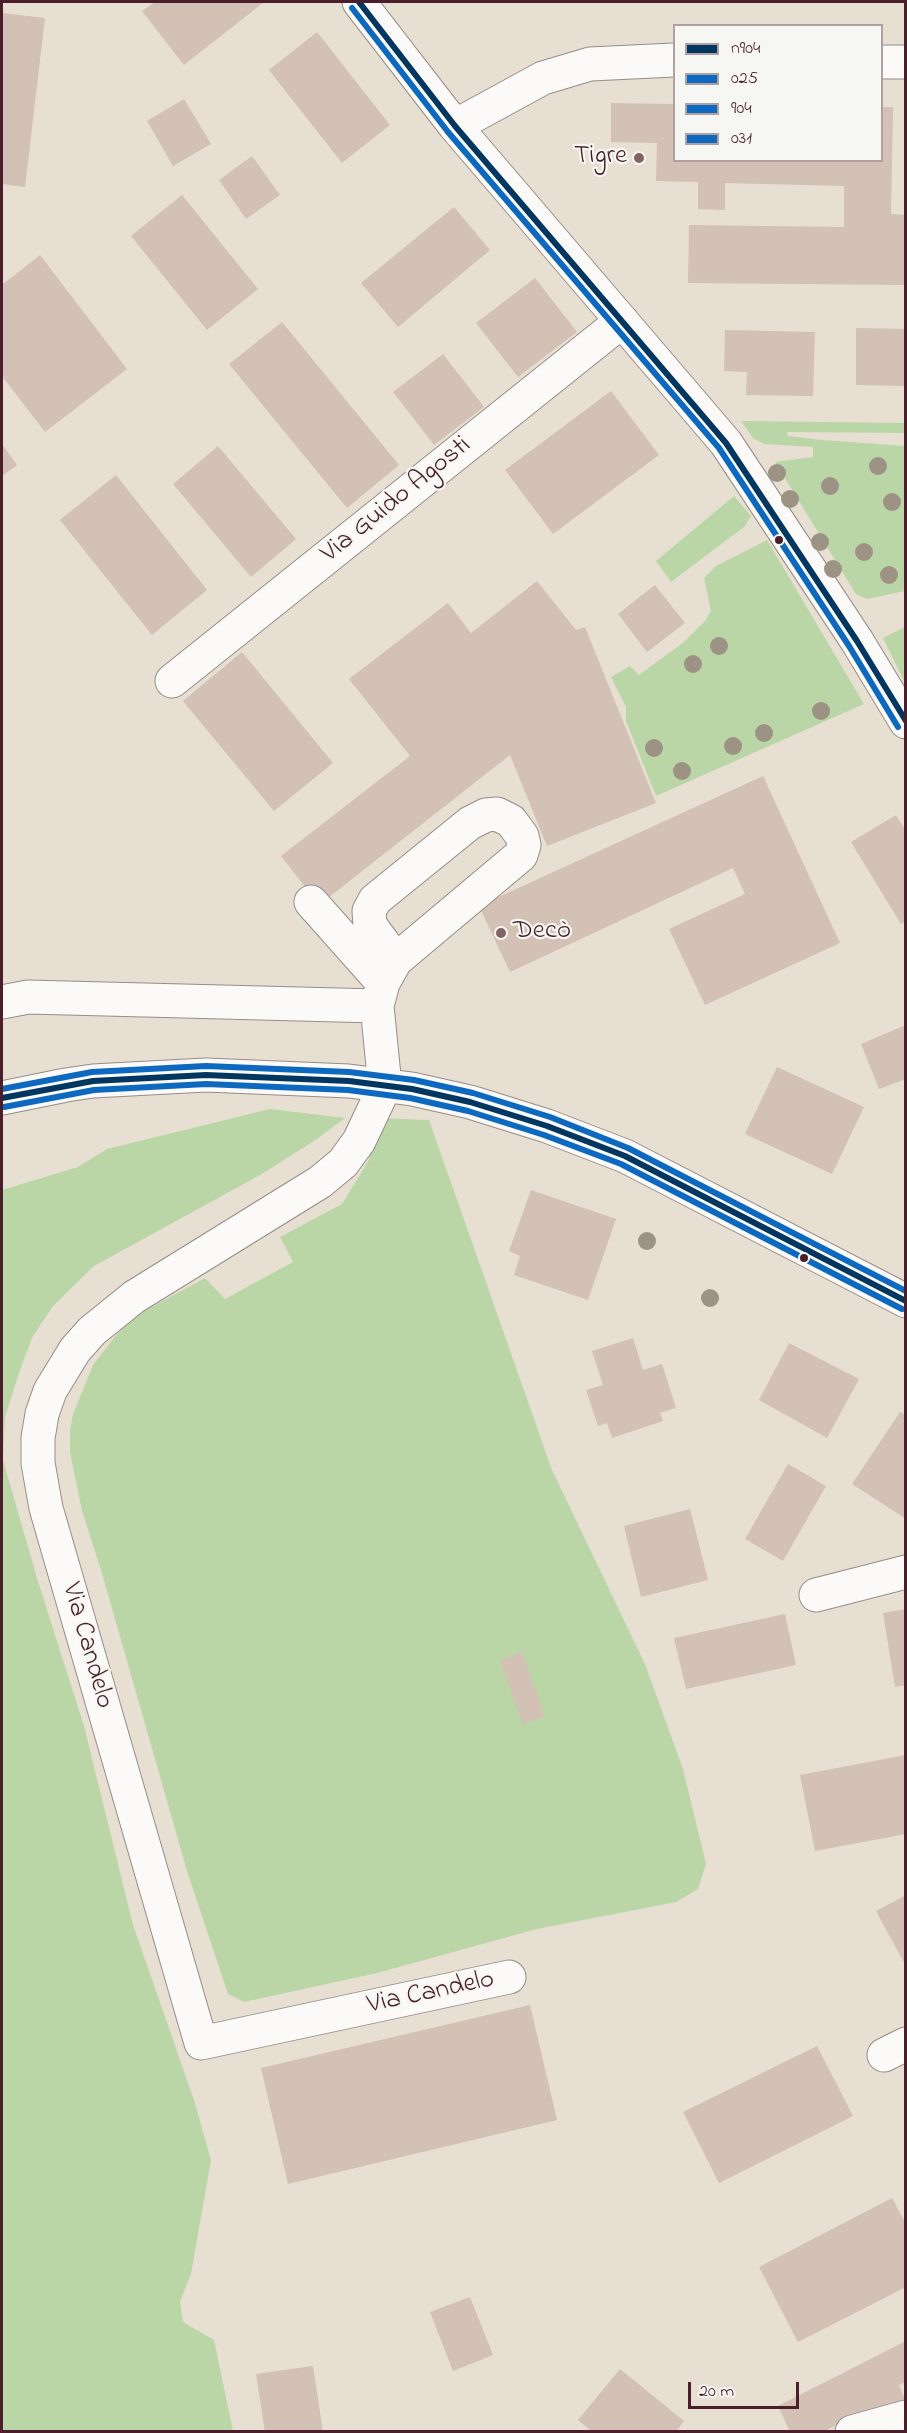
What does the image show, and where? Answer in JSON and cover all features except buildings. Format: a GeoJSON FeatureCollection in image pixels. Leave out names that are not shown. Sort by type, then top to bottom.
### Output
{"type":"FeatureCollection","features":[{"type":"Feature","properties":{"kind":"street"},"geometry":{"type":"LineString","coordinates":[[359,2],[455,126],[726,443],[857,641],[906,722]]}},
{"type":"Feature","properties":{"kind":"street"},"geometry":{"type":"LineString","coordinates":[[455,126],[543,78],[590,64],[673,60]]}},
{"type":"Feature","properties":{"kind":"street"},"geometry":{"type":"LineString","coordinates":[[883,62],[906,62]]}},
{"type":"Feature","properties":{"kind":"street","name":"Via Guido Agosti"},"geometry":{"type":"LineString","coordinates":[[172,681],[622,321]]}},
{"type":"Feature","properties":{"kind":"street"},"geometry":{"type":"LineString","coordinates":[[2,1002],[28,997],[386,983],[521,855],[524,845],[522,836],[511,821],[497,814],[486,815],[470,823],[375,900],[369,911],[370,925],[386,983],[385,1086]]}},
{"type":"Feature","properties":{"kind":"street"},"geometry":{"type":"LineString","coordinates":[[311,902],[386,983]]}},
{"type":"Feature","properties":{"kind":"street"},"geometry":{"type":"LineString","coordinates":[[2,1098],[66,1084],[179,1075],[312,1078],[385,1086],[470,1102],[586,1140],[624,1156],[906,1301]]}},
{"type":"Feature","properties":{"kind":"street","name":"Via Candelo"},"geometry":{"type":"LineString","coordinates":[[385,1086],[359,1141],[332,1173],[134,1297],[92,1331],[75,1350],[50,1391],[41,1422],[38,1462],[46,1508],[201,2043],[509,1977]]}},
{"type":"Feature","properties":{"kind":"street"},"geometry":{"type":"LineString","coordinates":[[816,1595],[906,1572]]}},
{"type":"Feature","properties":{"kind":"street"},"geometry":{"type":"LineString","coordinates":[[852,2432],[906,2417]]}},
{"type":"Feature","properties":{"kind":"green space"},"geometry":{"type":"Polygon","coordinates":[[[741,421],[905,423],[905,433],[787,432],[788,436],[905,446],[905,591],[867,599],[856,594],[775,462],[813,457],[813,447],[764,444],[753,438],[741,421]]]}},
{"type":"Feature","properties":{"kind":"green space"},"geometry":{"type":"Polygon","coordinates":[[[734,496],[751,516],[744,527],[671,582],[656,561],[734,496]]]}},
{"type":"Feature","properties":{"kind":"green space"},"geometry":{"type":"Polygon","coordinates":[[[767,540],[864,704],[656,796],[626,721],[626,707],[611,677],[630,666],[639,675],[684,642],[705,621],[711,611],[704,578],[716,566],[767,540]]]}},
{"type":"Feature","properties":{"kind":"green space"},"geometry":{"type":"Polygon","coordinates":[[[905,627],[905,683],[883,638],[905,627]]]}},
{"type":"Feature","properties":{"kind":"green space"},"geometry":{"type":"Polygon","coordinates":[[[270,1109],[345,1118],[314,1141],[260,1175],[94,1266],[53,1306],[33,1336],[20,1370],[5,1417],[3,1460],[37,1578],[84,1726],[133,1925],[194,2100],[211,2160],[191,2274],[180,2302],[183,2322],[214,2340],[233,2431],[2,2431],[2,1190],[78,1167],[107,1149],[270,1109]]]}},
{"type":"Feature","properties":{"kind":"green space"},"geometry":{"type":"Polygon","coordinates":[[[375,1118],[429,1120],[552,1470],[645,1664],[683,1769],[706,1864],[698,1889],[676,1902],[537,1929],[377,1973],[244,2002],[228,1994],[187,1871],[82,1511],[70,1452],[70,1431],[73,1414],[93,1365],[117,1334],[135,1316],[205,1278],[225,1299],[293,1262],[280,1237],[342,1204],[369,1160],[375,1118]]]}},
{"type":"Feature","properties":{"kind":"transit line","name":"n904"},"geometry":{"type":"LineString","coordinates":[[359,2],[455,126],[726,443],[857,641],[906,721]]}},
{"type":"Feature","properties":{"kind":"transit line","name":"904"},"geometry":{"type":"LineString","coordinates":[[352,8],[448,132],[719,448],[849,646],[898,727]]}},
{"type":"Feature","properties":{"kind":"transit line","name":"031"},"geometry":{"type":"LineString","coordinates":[[2,1089],[92,1072],[206,1066],[349,1072],[414,1080],[473,1093],[550,1117],[628,1148],[906,1291]]}},
{"type":"Feature","properties":{"kind":"transit line","name":"n904"},"geometry":{"type":"LineString","coordinates":[[2,1098],[93,1081],[206,1075],[349,1081],[412,1089],[470,1102],[547,1126],[625,1156],[906,1301]]}},
{"type":"Feature","properties":{"kind":"transit line","name":"025"},"geometry":{"type":"LineString","coordinates":[[4,1107],[94,1090],[206,1084],[348,1090],[410,1098],[468,1111],[544,1135],[621,1164],[902,1309]]}},
{"type":"Feature","properties":{"kind":"place","name":"Tigre"},"geometry":{"type":"Point","coordinates":[639,158]}},
{"type":"Feature","properties":{"kind":"place","name":"Decò"},"geometry":{"type":"Point","coordinates":[501,933]}}]}
